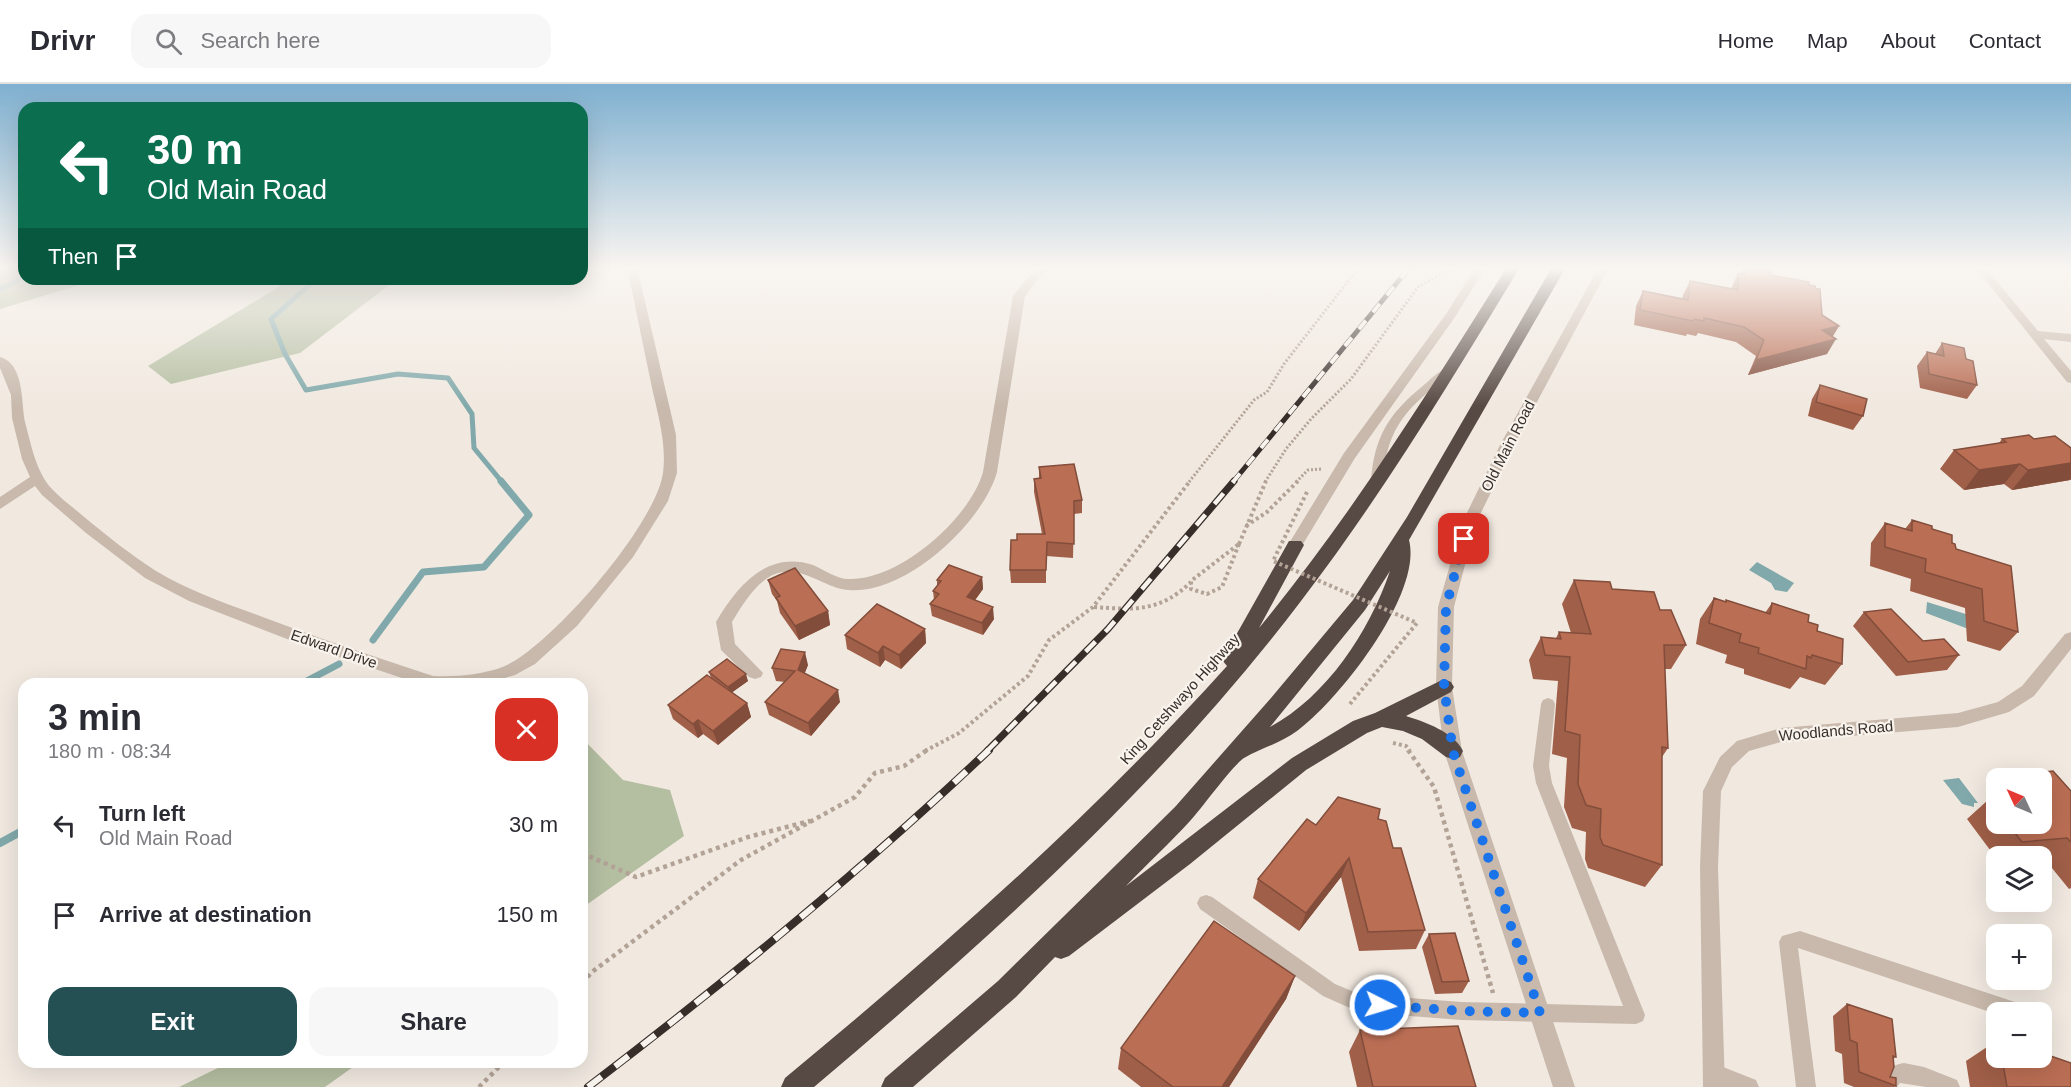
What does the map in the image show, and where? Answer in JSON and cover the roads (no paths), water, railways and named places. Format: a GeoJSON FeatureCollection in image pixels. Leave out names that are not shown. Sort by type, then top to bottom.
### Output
{"type":"FeatureCollection","features":[{"type":"Feature","properties":{"kind":"highway","name":"King Cetshwayo Highway"},"geometry":{"type":"LineString","coordinates":[[794,1087],[897,1002],[996,915],[1132,782],[1213,696],[1293,599],[1345,530],[1484,314]]}},
{"type":"Feature","properties":{"kind":"highway"},"geometry":{"type":"LineString","coordinates":[[894,1087],[1007,989],[1183,814],[1359,605],[1402,538],[1532,314]]}},
{"type":"Feature","properties":{"kind":"highway"},"geometry":{"type":"LineString","coordinates":[[1234,755],[1288,726],[1326,692],[1358,652],[1374,630],[1389,596],[1399,569],[1402,538]]}},
{"type":"Feature","properties":{"kind":"highway"},"geometry":{"type":"LineString","coordinates":[[1213,696],[1295,545]]}},
{"type":"Feature","properties":{"kind":"highway"},"geometry":{"type":"LineString","coordinates":[[1007,989],[1182,857],[1299,764],[1348,734],[1444,687]]}},
{"type":"Feature","properties":{"kind":"highway"},"geometry":{"type":"LineString","coordinates":[[1382,719],[1408,723],[1441,741],[1453,752]]}},
{"type":"Feature","properties":{"kind":"street","name":"Edward Drive"},"geometry":{"type":"LineString","coordinates":[[478,678],[509,671],[529,660],[572,622],[628,553],[661,501],[670,473],[669,435],[642,314]]}},
{"type":"Feature","properties":{"kind":"street"},"geometry":{"type":"LineString","coordinates":[[755,674],[728,646],[724,622],[740,597],[765,571],[790,564],[809,569],[834,582],[850,585],[874,582],[921,557],[960,525],[981,497],[991,469],[1016,314]]}},
{"type":"Feature","properties":{"kind":"street"},"geometry":{"type":"LineString","coordinates":[[1295,545],[1349,456],[1452,314]]}},
{"type":"Feature","properties":{"kind":"street","name":"Old Main Road"},"geometry":{"type":"LineString","coordinates":[[1564,1087],[1453,752],[1444,687],[1446,607],[1469,524],[1507,445],[1578,314]]}},
{"type":"Feature","properties":{"kind":"street"},"geometry":{"type":"LineString","coordinates":[[2018,314],[2071,380]]}},
{"type":"Feature","properties":{"kind":"street"},"geometry":{"type":"LineString","coordinates":[[2035,334],[2071,338]]}},
{"type":"Feature","properties":{"kind":"street","name":"Edward Drive"},"geometry":{"type":"LineString","coordinates":[[0,361],[13,381],[18,418],[37,478],[59,504],[91,530],[150,574],[194,597],[306,640],[421,678]]}},
{"type":"Feature","properties":{"kind":"street"},"geometry":{"type":"LineString","coordinates":[[0,504],[37,478]]}},
{"type":"Feature","properties":{"kind":"street","name":"Woodlands Road"},"geometry":{"type":"LineString","coordinates":[[1713,1080],[1708,867],[1712,792],[1726,762],[1743,746],[1781,735],[1958,720],[2003,707],[2028,691],[2071,638]]}},
{"type":"Feature","properties":{"kind":"lane"},"geometry":{"type":"LineString","coordinates":[[1206,903],[1329,990],[1351,1002],[1497,1012],[1636,1015],[1544,783],[1541,766],[1548,704]]}},
{"type":"Feature","properties":{"kind":"lane"},"geometry":{"type":"LineString","coordinates":[[1806,1087],[1788,942],[1792,939],[1800,939],[1988,1002]]}},
{"type":"Feature","properties":{"kind":"lane"},"geometry":{"type":"LineString","coordinates":[[1887,1087],[1890,1077],[1899,1072],[1919,1076],[1950,1087]]}},
{"type":"Feature","properties":{"kind":"lane"},"geometry":{"type":"LineString","coordinates":[[1713,1080],[1749,1087]]}},
{"type":"Feature","properties":{"kind":"water"},"geometry":{"type":"Polygon","coordinates":[[[1757,562],[1794,583],[1787,592],[1775,590],[1771,583],[1749,570],[1757,562]]]}},
{"type":"Feature","properties":{"kind":"water"},"geometry":{"type":"Polygon","coordinates":[[[1927,602],[1969,615],[1971,630],[1926,613],[1927,602]]]}},
{"type":"Feature","properties":{"kind":"water"},"geometry":{"type":"Polygon","coordinates":[[[1959,778],[1978,803],[1974,803],[1974,807],[1962,804],[1943,780],[1959,778]]]}},
{"type":"Feature","properties":{"kind":"waterway"},"geometry":{"type":"LineString","coordinates":[[277,314],[271,319],[285,354],[306,390],[398,374],[448,378],[472,414],[474,448],[502,482]]}},
{"type":"Feature","properties":{"kind":"waterway"},"geometry":{"type":"LineString","coordinates":[[373,640],[423,572],[484,567],[529,515],[501,481]]}},
{"type":"Feature","properties":{"kind":"waterway"},"geometry":{"type":"LineString","coordinates":[[312,678],[339,664]]}},
{"type":"Feature","properties":{"kind":"waterway"},"geometry":{"type":"LineString","coordinates":[[0,843],[18,833]]}},
{"type":"Feature","properties":{"kind":"railway"},"geometry":{"type":"LineString","coordinates":[[1233,482],[1371,314]]}},
{"type":"Feature","properties":{"kind":"railway"},"geometry":{"type":"LineString","coordinates":[[987,751],[1108,629],[1234,481]]}},
{"type":"Feature","properties":{"kind":"railway"},"geometry":{"type":"LineString","coordinates":[[588,1087],[793,924],[989,750]]}}]}
